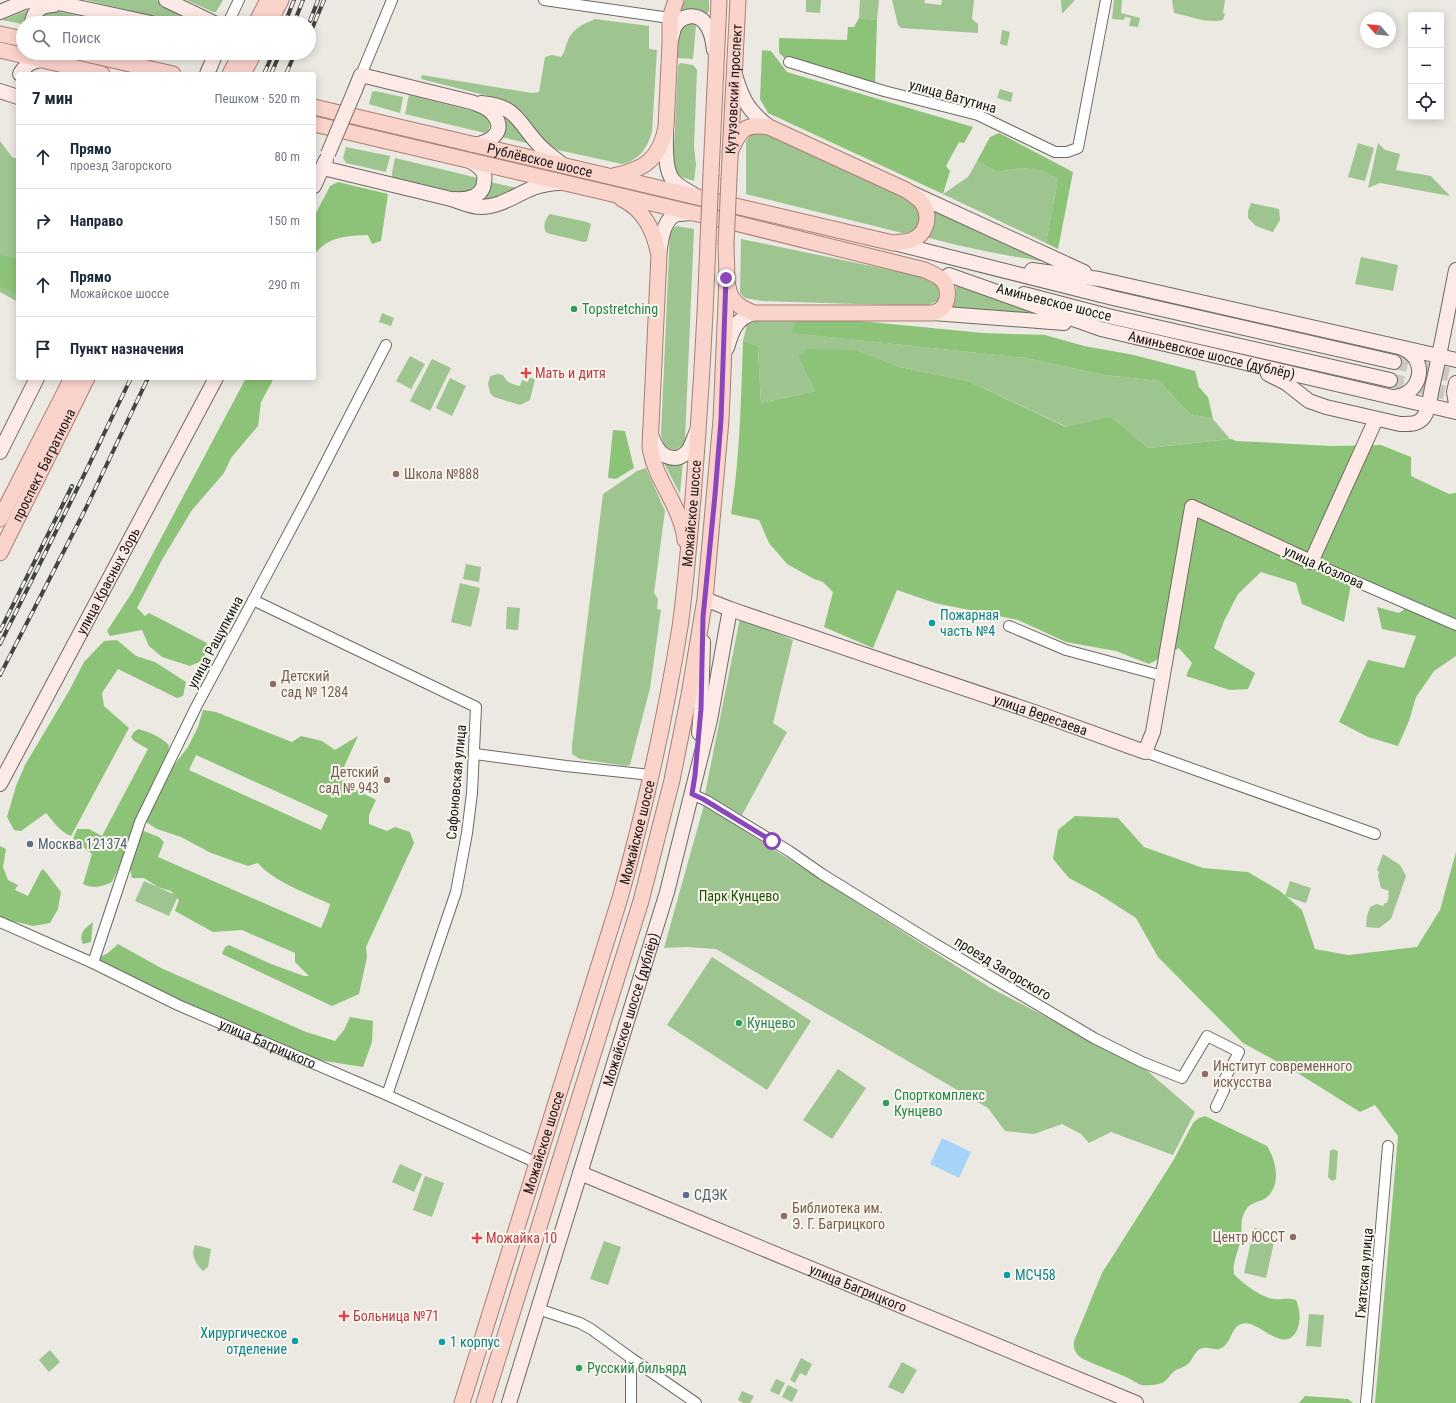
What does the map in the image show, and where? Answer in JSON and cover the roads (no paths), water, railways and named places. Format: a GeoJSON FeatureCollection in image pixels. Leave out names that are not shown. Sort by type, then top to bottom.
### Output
{"type":"FeatureCollection","features":[{"type":"Feature","properties":{"kind":"main road"},"geometry":{"type":"LineString","coordinates":[[260,16],[268,0]]}},
{"type":"Feature","properties":{"kind":"main road"},"geometry":{"type":"LineString","coordinates":[[274,16],[282,0]]}},
{"type":"Feature","properties":{"kind":"main road"},"geometry":{"type":"LineString","coordinates":[[610,177],[626,174],[650,162],[661,147],[666,127],[670,18],[676,0]]}},
{"type":"Feature","properties":{"kind":"main road","name":"Кутузовский проспект"},"geometry":{"type":"LineString","coordinates":[[708,241],[719,0]]}},
{"type":"Feature","properties":{"kind":"main road","name":"Кутузовский проспект"},"geometry":{"type":"LineString","coordinates":[[726,246],[738,0]]}},
{"type":"Feature","properties":{"kind":"main road"},"geometry":{"type":"LineString","coordinates":[[0,34],[16,37]]}},
{"type":"Feature","properties":{"kind":"main road"},"geometry":{"type":"LineString","coordinates":[[0,50],[16,54]]}},
{"type":"Feature","properties":{"kind":"main road"},"geometry":{"type":"LineString","coordinates":[[41,60],[93,72]]}},
{"type":"Feature","properties":{"kind":"main road"},"geometry":{"type":"LineString","coordinates":[[112,60],[164,72]]}},
{"type":"Feature","properties":{"kind":"main road"},"geometry":{"type":"LineString","coordinates":[[231,72],[237,60]]}},
{"type":"Feature","properties":{"kind":"main road"},"geometry":{"type":"LineString","coordinates":[[244,72],[250,60]]}},
{"type":"Feature","properties":{"kind":"main road","name":"Рублёвское шоссе"},"geometry":{"type":"LineString","coordinates":[[316,107],[610,177],[766,212]]}},
{"type":"Feature","properties":{"kind":"main road","name":"Рублёвское шоссе"},"geometry":{"type":"LineString","coordinates":[[316,124],[719,219]]}},
{"type":"Feature","properties":{"kind":"main road"},"geometry":{"type":"LineString","coordinates":[[730,152],[736,139],[746,128],[758,125],[769,127],[906,190],[924,205],[927,214],[927,222],[924,230],[919,236],[912,240],[893,243]]}},
{"type":"Feature","properties":{"kind":"main road"},"geometry":{"type":"LineString","coordinates":[[614,195],[627,201],[643,216],[653,231],[659,255],[650,447],[652,460],[679,514],[685,536],[688,561]]}},
{"type":"Feature","properties":{"kind":"main road","name":"Аминьевское шоссе"},"geometry":{"type":"LineString","coordinates":[[766,212],[893,243]]}},
{"type":"Feature","properties":{"kind":"main road","name":"Аминьевское шоссе"},"geometry":{"type":"LineString","coordinates":[[719,219],[925,270]]}},
{"type":"Feature","properties":{"kind":"main road","name":"Можайское шоссе"},"geometry":{"type":"LineString","coordinates":[[461,1403],[620,898],[637,838],[669,691],[680,626],[688,561],[699,425],[708,241]]}},
{"type":"Feature","properties":{"kind":"main road","name":"Можайское шоссе"},"geometry":{"type":"LineString","coordinates":[[486,1400],[641,901],[672,780],[689,695],[705,599],[718,457],[723,360],[726,246]]}},
{"type":"Feature","properties":{"kind":"main road"},"geometry":{"type":"LineString","coordinates":[[726,278],[728,290],[734,302],[743,309],[754,313],[933,313],[942,308],[946,302],[948,292],[944,281],[925,270]]}},
{"type":"Feature","properties":{"kind":"main road","name":"проспект Багратиона"},"geometry":{"type":"LineString","coordinates":[[0,519],[71,380]]}},
{"type":"Feature","properties":{"kind":"main road","name":"проспект Багратиона"},"geometry":{"type":"LineString","coordinates":[[0,553],[86,380]]}},
{"type":"Feature","properties":{"kind":"street"},"geometry":{"type":"LineString","coordinates":[[0,12],[24,2],[49,0],[118,16]]}},
{"type":"Feature","properties":{"kind":"street"},"geometry":{"type":"LineString","coordinates":[[166,0],[199,16]]}},
{"type":"Feature","properties":{"kind":"street"},"geometry":{"type":"LineString","coordinates":[[231,16],[239,0]]}},
{"type":"Feature","properties":{"kind":"street"},"geometry":{"type":"LineString","coordinates":[[316,182],[392,0]]}},
{"type":"Feature","properties":{"kind":"street"},"geometry":{"type":"LineString","coordinates":[[544,0],[670,18]]}},
{"type":"Feature","properties":{"kind":"street","name":"улица Ватутина"},"geometry":{"type":"LineString","coordinates":[[789,62],[884,91],[978,115],[1054,152],[1068,152],[1078,148],[1106,0]]}},
{"type":"Feature","properties":{"kind":"street"},"geometry":{"type":"LineString","coordinates":[[33,16],[40,7],[62,4]]}},
{"type":"Feature","properties":{"kind":"street"},"geometry":{"type":"LineString","coordinates":[[670,44],[674,28],[678,22],[691,16],[698,17],[705,22],[708,28],[713,41],[716,62]]}},
{"type":"Feature","properties":{"kind":"street"},"geometry":{"type":"LineString","coordinates":[[21,72],[25,66],[31,62],[41,60]]}},
{"type":"Feature","properties":{"kind":"street"},"geometry":{"type":"LineString","coordinates":[[208,72],[213,60]]}},
{"type":"Feature","properties":{"kind":"street"},"geometry":{"type":"LineString","coordinates":[[734,73],[742,97],[749,108],[755,116],[769,127]]}},
{"type":"Feature","properties":{"kind":"street"},"geometry":{"type":"LineString","coordinates":[[361,75],[482,106],[492,113],[498,122],[498,128],[494,138],[488,142],[473,145]]}},
{"type":"Feature","properties":{"kind":"street"},"geometry":{"type":"LineString","coordinates":[[0,90],[16,96]]}},
{"type":"Feature","properties":{"kind":"street"},"geometry":{"type":"LineString","coordinates":[[471,102],[494,104],[510,110],[518,117],[541,148],[565,166]]}},
{"type":"Feature","properties":{"kind":"street"},"geometry":{"type":"LineString","coordinates":[[666,127],[668,169],[670,177],[679,185],[695,195]]}},
{"type":"Feature","properties":{"kind":"street"},"geometry":{"type":"LineString","coordinates":[[451,199],[464,199],[472,197],[482,190],[484,184],[483,171],[470,161]]}},
{"type":"Feature","properties":{"kind":"street"},"geometry":{"type":"LineString","coordinates":[[322,168],[451,199],[468,206],[480,207],[501,204],[541,185],[562,183]]}},
{"type":"Feature","properties":{"kind":"street"},"geometry":{"type":"LineString","coordinates":[[906,190],[1099,279]]}},
{"type":"Feature","properties":{"kind":"street"},"geometry":{"type":"LineString","coordinates":[[659,255],[662,236],[668,222],[673,216],[692,213]]}},
{"type":"Feature","properties":{"kind":"street","name":"Аминьевское шоссе"},"geometry":{"type":"LineString","coordinates":[[893,243],[1113,298],[1394,362]]}},
{"type":"Feature","properties":{"kind":"street"},"geometry":{"type":"LineString","coordinates":[[956,259],[1099,279],[1456,360]]}},
{"type":"Feature","properties":{"kind":"street","name":"Аминьевское шоссе"},"geometry":{"type":"LineString","coordinates":[[925,270],[1108,316],[1390,380]]}},
{"type":"Feature","properties":{"kind":"street"},"geometry":{"type":"LineString","coordinates":[[1238,362],[1286,383],[1309,401],[1326,407],[1376,419],[1400,424],[1413,424],[1420,421],[1425,416],[1428,406],[1440,356],[1456,270]]}},
{"type":"Feature","properties":{"kind":"street","name":"Аминьевское шоссе (дублёр)"},"geometry":{"type":"LineString","coordinates":[[949,275],[1100,329],[1456,412]]}},
{"type":"Feature","properties":{"kind":"street"},"geometry":{"type":"LineString","coordinates":[[723,360],[735,326],[741,319],[754,313]]}},
{"type":"Feature","properties":{"kind":"street"},"geometry":{"type":"LineString","coordinates":[[933,313],[1046,321],[1100,329]]}},
{"type":"Feature","properties":{"kind":"street","name":"улица Ращупкина"},"geometry":{"type":"LineString","coordinates":[[93,963],[140,822],[178,744],[252,600],[308,497],[386,345]]}},
{"type":"Feature","properties":{"kind":"street"},"geometry":{"type":"LineString","coordinates":[[1390,396],[1400,397],[1408,392],[1415,386],[1418,377],[1419,368],[1416,359],[1411,352],[1401,348]]}},
{"type":"Feature","properties":{"kind":"street"},"geometry":{"type":"LineString","coordinates":[[0,452],[37,380]]}},
{"type":"Feature","properties":{"kind":"street","name":"улица Красных Зорь"},"geometry":{"type":"LineString","coordinates":[[0,784],[215,380]]}},
{"type":"Feature","properties":{"kind":"street"},"geometry":{"type":"LineString","coordinates":[[1456,383],[1454,392],[1456,404]]}},
{"type":"Feature","properties":{"kind":"street"},"geometry":{"type":"LineString","coordinates":[[1311,562],[1376,419]]}},
{"type":"Feature","properties":{"kind":"street"},"geometry":{"type":"LineString","coordinates":[[650,432],[656,447],[661,453],[668,457],[675,458],[688,451],[699,425]]}},
{"type":"Feature","properties":{"kind":"street","name":"улица Козлова"},"geometry":{"type":"LineString","coordinates":[[1163,676],[1192,507],[1311,562],[1456,625]]}},
{"type":"Feature","properties":{"kind":"street","name":"улица Вересаева"},"geometry":{"type":"LineString","coordinates":[[705,599],[730,609],[1044,715],[1375,834]]}},
{"type":"Feature","properties":{"kind":"street","name":"Сафоновская улица"},"geometry":{"type":"LineString","coordinates":[[252,600],[476,707],[472,793],[466,839],[456,892],[387,1095]]}},
{"type":"Feature","properties":{"kind":"street","name":"Можайское шоссе (дублёр)"},"geometry":{"type":"LineString","coordinates":[[509,1403],[667,892],[692,794],[695,775],[710,720],[730,609]]}},
{"type":"Feature","properties":{"kind":"street"},"geometry":{"type":"LineString","coordinates":[[695,775],[701,709],[703,617]]}},
{"type":"Feature","properties":{"kind":"street"},"geometry":{"type":"LineString","coordinates":[[1009,626],[1066,650],[1163,676],[1153,732],[1145,752]]}},
{"type":"Feature","properties":{"kind":"street"},"geometry":{"type":"LineString","coordinates":[[475,754],[651,775]]}},
{"type":"Feature","properties":{"kind":"street","name":"проезд Загорского"},"geometry":{"type":"LineString","coordinates":[[692,794],[703,799],[788,851],[822,874],[994,980],[1094,1038],[1142,1062],[1182,1078],[1206,1036],[1239,1052],[1222,1084],[1224,1090],[1216,1107]]}},
{"type":"Feature","properties":{"kind":"street","name":"улица Багрицкого"},"geometry":{"type":"LineString","coordinates":[[0,922],[93,963],[178,1004],[387,1095],[537,1163]]}},
{"type":"Feature","properties":{"kind":"street","name":"Гжатская улица"},"geometry":{"type":"LineString","coordinates":[[1366,1403],[1388,1146]]}},
{"type":"Feature","properties":{"kind":"street","name":"улица Багрицкого"},"geometry":{"type":"LineString","coordinates":[[580,1173],[1136,1403]]}},
{"type":"Feature","properties":{"kind":"street"},"geometry":{"type":"LineString","coordinates":[[538,1309],[580,1323],[591,1329],[630,1358],[696,1403]]}},
{"type":"Feature","properties":{"kind":"street"},"geometry":{"type":"LineString","coordinates":[[630,1358],[630,1403]]}},
{"type":"Feature","properties":{"kind":"water"},"geometry":{"type":"Polygon","coordinates":[[[942,1138],[971,1152],[959,1178],[930,1164],[942,1138]]]}},
{"type":"Feature","properties":{"kind":"tunnel"},"geometry":{"type":"LineString","coordinates":[[1394,362],[1456,376]]}},
{"type":"Feature","properties":{"kind":"tunnel"},"geometry":{"type":"LineString","coordinates":[[1390,380],[1456,395]]}},
{"type":"Feature","properties":{"kind":"railway"},"geometry":{"type":"LineString","coordinates":[[288,16],[294,0]]}},
{"type":"Feature","properties":{"kind":"railway"},"geometry":{"type":"LineString","coordinates":[[297,16],[303,0]]}},
{"type":"Feature","properties":{"kind":"railway"},"geometry":{"type":"LineString","coordinates":[[312,16],[318,0]]}},
{"type":"Feature","properties":{"kind":"railway"},"geometry":{"type":"LineString","coordinates":[[316,19],[324,0]]}},
{"type":"Feature","properties":{"kind":"railway"},"geometry":{"type":"LineString","coordinates":[[265,72],[270,60]]}},
{"type":"Feature","properties":{"kind":"railway"},"geometry":{"type":"LineString","coordinates":[[272,72],[277,60]]}},
{"type":"Feature","properties":{"kind":"railway"},"geometry":{"type":"LineString","coordinates":[[287,72],[292,60]]}},
{"type":"Feature","properties":{"kind":"railway"},"geometry":{"type":"LineString","coordinates":[[0,644],[130,380]]}},
{"type":"Feature","properties":{"kind":"railway"},"geometry":{"type":"LineString","coordinates":[[0,675],[85,510],[147,380]]}},
{"type":"Feature","properties":{"kind":"railway"},"geometry":{"type":"LineString","coordinates":[[0,631],[72,486]]}},
{"type":"Feature","properties":{"kind":"place","name":"Topstretching"},"geometry":{"type":"Point","coordinates":[574,309]}},
{"type":"Feature","properties":{"kind":"place","name":"Мать и дитя"},"geometry":{"type":"Point","coordinates":[526,373]}},
{"type":"Feature","properties":{"kind":"place","name":"Школа №888"},"geometry":{"type":"Point","coordinates":[396,474]}},
{"type":"Feature","properties":{"kind":"place","name":"Пожарная часть №4"},"geometry":{"type":"Point","coordinates":[932,623]}},
{"type":"Feature","properties":{"kind":"place","name":"Детский сад № 1284"},"geometry":{"type":"Point","coordinates":[273,684]}},
{"type":"Feature","properties":{"kind":"place","name":"Детский сад № 943"},"geometry":{"type":"Point","coordinates":[387,780]}},
{"type":"Feature","properties":{"kind":"place","name":"Москва 121374"},"geometry":{"type":"Point","coordinates":[30,844]}},
{"type":"Feature","properties":{"kind":"place","name":"Кунцево"},"geometry":{"type":"Point","coordinates":[739,1023]}},
{"type":"Feature","properties":{"kind":"place","name":"Институт современного искусства"},"geometry":{"type":"Point","coordinates":[1205,1074]}},
{"type":"Feature","properties":{"kind":"place","name":"Спорткомплекс Кунцево"},"geometry":{"type":"Point","coordinates":[886,1103]}},
{"type":"Feature","properties":{"kind":"place","name":"СДЭК"},"geometry":{"type":"Point","coordinates":[686,1195]}},
{"type":"Feature","properties":{"kind":"place","name":"Библиотека им. Э. Г. Багрицкого"},"geometry":{"type":"Point","coordinates":[784,1216]}},
{"type":"Feature","properties":{"kind":"place","name":"Центр ЮССТ"},"geometry":{"type":"Point","coordinates":[1293,1237]}},
{"type":"Feature","properties":{"kind":"place","name":"Можайка 10"},"geometry":{"type":"Point","coordinates":[477,1238]}},
{"type":"Feature","properties":{"kind":"place","name":"МСЧ58"},"geometry":{"type":"Point","coordinates":[1007,1275]}},
{"type":"Feature","properties":{"kind":"place","name":"Больница №71"},"geometry":{"type":"Point","coordinates":[344,1316]}},
{"type":"Feature","properties":{"kind":"place","name":"Хирургическое отделение"},"geometry":{"type":"Point","coordinates":[295,1341]}},
{"type":"Feature","properties":{"kind":"place","name":"1 корпус"},"geometry":{"type":"Point","coordinates":[442,1342]}},
{"type":"Feature","properties":{"kind":"place","name":"Русский бильярд"},"geometry":{"type":"Point","coordinates":[579,1368]}},
{"type":"Feature","properties":{"kind":"park label","name":"Парк Кунцево"},"geometry":{"type":"Point","coordinates":[739,896]}}]}
